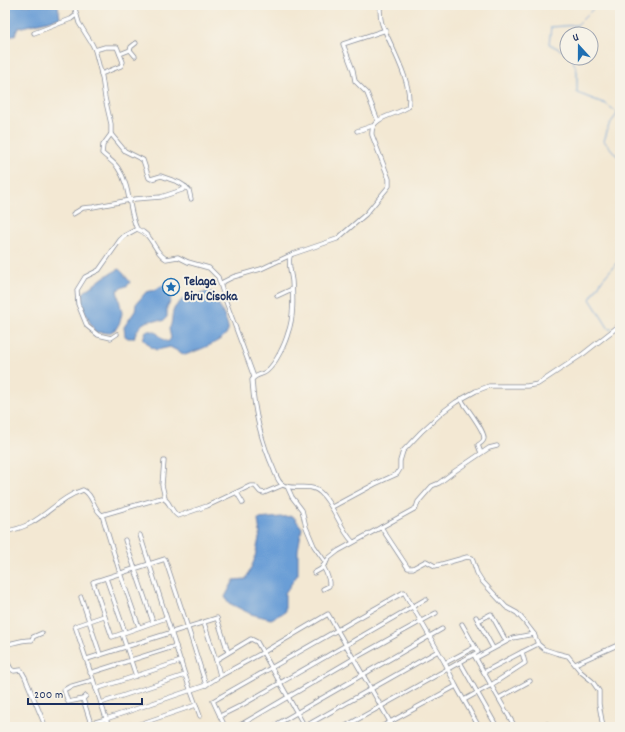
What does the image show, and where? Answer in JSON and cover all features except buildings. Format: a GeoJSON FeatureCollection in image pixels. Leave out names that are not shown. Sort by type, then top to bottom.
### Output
{"type":"FeatureCollection","features":[{"type":"Feature","properties":{"kind":"street"},"geometry":{"type":"LineString","coordinates":[[74,5],[79,23],[95,50],[111,124],[110,134],[103,144],[102,153],[119,169],[129,192],[129,200],[137,229],[147,234],[158,253],[166,260],[178,256],[188,262],[209,268],[215,272],[221,283],[225,299],[254,377],[252,380],[260,434],[278,480],[283,485],[318,490],[332,507],[353,542]]}},
{"type":"Feature","properties":{"kind":"street"},"geometry":{"type":"LineString","coordinates":[[357,131],[372,126],[378,121],[405,109],[408,107],[409,103],[407,83],[380,16],[380,5]]}},
{"type":"Feature","properties":{"kind":"street"},"geometry":{"type":"LineString","coordinates":[[34,33],[71,20],[76,14]]}},
{"type":"Feature","properties":{"kind":"street"},"geometry":{"type":"LineString","coordinates":[[378,121],[367,92],[355,81],[353,70],[343,44],[386,30]]}},
{"type":"Feature","properties":{"kind":"street"},"geometry":{"type":"LineString","coordinates":[[120,54],[130,50],[131,46],[136,43]]}},
{"type":"Feature","properties":{"kind":"street"},"geometry":{"type":"LineString","coordinates":[[95,50],[117,47],[120,54],[122,62],[121,66],[101,74]]}},
{"type":"Feature","properties":{"kind":"street"},"geometry":{"type":"LineString","coordinates":[[130,50],[135,56]]}},
{"type":"Feature","properties":{"kind":"street"},"geometry":{"type":"LineString","coordinates":[[221,283],[233,277],[261,269],[340,237],[366,214],[389,186],[389,179],[372,135],[372,126]]}},
{"type":"Feature","properties":{"kind":"street"},"geometry":{"type":"LineString","coordinates":[[110,134],[125,151],[143,160],[150,178],[163,177],[168,180],[178,181],[189,190],[191,198]]}},
{"type":"Feature","properties":{"kind":"street"},"geometry":{"type":"LineString","coordinates":[[73,214],[83,208],[129,200],[161,197],[182,190],[186,187]]}},
{"type":"Feature","properties":{"kind":"street"},"geometry":{"type":"LineString","coordinates":[[117,334],[111,338],[98,335],[87,326],[78,304],[77,290],[85,277],[99,270],[120,240],[137,229]]}},
{"type":"Feature","properties":{"kind":"street"},"geometry":{"type":"LineString","coordinates":[[254,377],[268,371],[281,350],[288,334],[291,321],[292,289],[289,260],[290,256]]}},
{"type":"Feature","properties":{"kind":"street"},"geometry":{"type":"LineString","coordinates":[[276,296],[292,289]]}},
{"type":"Feature","properties":{"kind":"street"},"geometry":{"type":"LineString","coordinates":[[332,507],[397,474],[400,469],[400,461],[404,451],[421,432],[444,411],[461,399],[489,386],[527,386],[538,384],[583,354],[620,325]]}},
{"type":"Feature","properties":{"kind":"street"},"geometry":{"type":"LineString","coordinates":[[461,399],[480,428],[484,437],[483,442],[478,445],[481,453]]}},
{"type":"Feature","properties":{"kind":"street"},"geometry":{"type":"LineString","coordinates":[[314,573],[321,569],[329,558],[338,551],[416,508],[418,502],[432,486],[439,483],[455,470],[489,448],[497,446]]}},
{"type":"Feature","properties":{"kind":"street"},"geometry":{"type":"LineString","coordinates":[[164,461],[162,485],[165,498],[173,512],[178,516],[207,506],[252,486],[255,486],[260,492],[264,493],[283,485]]}},
{"type":"Feature","properties":{"kind":"street"},"geometry":{"type":"LineString","coordinates":[[288,486],[292,497],[302,510],[306,527],[314,546],[326,563]]}},
{"type":"Feature","properties":{"kind":"street"},"geometry":{"type":"LineString","coordinates":[[5,531],[24,527],[65,499],[86,490],[98,512],[102,515],[120,574],[139,627]]}},
{"type":"Feature","properties":{"kind":"street"},"geometry":{"type":"LineString","coordinates":[[237,493],[243,503]]}},
{"type":"Feature","properties":{"kind":"street"},"geometry":{"type":"LineString","coordinates":[[102,515],[165,498]]}},
{"type":"Feature","properties":{"kind":"street"},"geometry":{"type":"LineString","coordinates":[[381,527],[408,568],[413,568],[426,561],[435,566],[467,557],[472,558],[482,581],[506,607],[517,614],[534,634],[538,644],[544,649],[568,656],[581,672],[592,681],[599,691],[598,704],[603,727]]}},
{"type":"Feature","properties":{"kind":"street"},"geometry":{"type":"LineString","coordinates":[[140,535],[166,618],[200,716]]}},
{"type":"Feature","properties":{"kind":"street"},"geometry":{"type":"LineString","coordinates":[[125,540],[152,622]]}},
{"type":"Feature","properties":{"kind":"street"},"geometry":{"type":"LineString","coordinates":[[166,618],[112,637],[92,582],[165,559],[206,685]]}},
{"type":"Feature","properties":{"kind":"street"},"geometry":{"type":"LineString","coordinates":[[322,566],[330,584],[323,589]]}},
{"type":"Feature","properties":{"kind":"street"},"geometry":{"type":"LineString","coordinates":[[106,578],[136,676]]}},
{"type":"Feature","properties":{"kind":"street"},"geometry":{"type":"LineString","coordinates":[[225,727],[213,701],[404,592],[411,607],[445,663],[479,727]]}},
{"type":"Feature","properties":{"kind":"street"},"geometry":{"type":"LineString","coordinates":[[81,597],[100,654]]}},
{"type":"Feature","properties":{"kind":"street"},"geometry":{"type":"LineString","coordinates":[[220,716],[426,599]]}},
{"type":"Feature","properties":{"kind":"street"},"geometry":{"type":"LineString","coordinates":[[237,727],[353,659],[436,613]]}},
{"type":"Feature","properties":{"kind":"street"},"geometry":{"type":"LineString","coordinates":[[78,727],[92,726],[106,719],[206,685],[328,614],[393,727]]}},
{"type":"Feature","properties":{"kind":"street"},"geometry":{"type":"LineString","coordinates":[[478,621],[491,614],[506,641]]}},
{"type":"Feature","properties":{"kind":"street"},"geometry":{"type":"LineString","coordinates":[[104,616],[74,626],[87,658],[90,674],[109,727]]}},
{"type":"Feature","properties":{"kind":"street"},"geometry":{"type":"LineString","coordinates":[[476,617],[493,648]]}},
{"type":"Feature","properties":{"kind":"street"},"geometry":{"type":"LineString","coordinates":[[87,658],[217,618],[228,652]]}},
{"type":"Feature","properties":{"kind":"street"},"geometry":{"type":"LineString","coordinates":[[204,623],[220,676]]}},
{"type":"Feature","properties":{"kind":"street"},"geometry":{"type":"LineString","coordinates":[[462,624],[478,652],[475,656]]}},
{"type":"Feature","properties":{"kind":"street"},"geometry":{"type":"LineString","coordinates":[[272,727],[442,630]]}},
{"type":"Feature","properties":{"kind":"street"},"geometry":{"type":"LineString","coordinates":[[5,645],[18,641],[32,640],[33,637],[42,633]]}},
{"type":"Feature","properties":{"kind":"street"},"geometry":{"type":"LineString","coordinates":[[344,727],[447,668],[506,641],[522,635],[534,634]]}},
{"type":"Feature","properties":{"kind":"street"},"geometry":{"type":"LineString","coordinates":[[216,660],[251,639],[257,642],[304,727],[438,651]]}},
{"type":"Feature","properties":{"kind":"street"},"geometry":{"type":"LineString","coordinates":[[484,672],[538,644]]}},
{"type":"Feature","properties":{"kind":"street"},"geometry":{"type":"LineString","coordinates":[[575,664],[620,644]]}},
{"type":"Feature","properties":{"kind":"street"},"geometry":{"type":"LineString","coordinates":[[90,674],[176,646]]}},
{"type":"Feature","properties":{"kind":"street"},"geometry":{"type":"LineString","coordinates":[[445,663],[475,647]]}},
{"type":"Feature","properties":{"kind":"street"},"geometry":{"type":"LineString","coordinates":[[464,700],[526,663],[522,652]]}},
{"type":"Feature","properties":{"kind":"street"},"geometry":{"type":"LineString","coordinates":[[475,656],[515,727]]}},
{"type":"Feature","properties":{"kind":"street"},"geometry":{"type":"LineString","coordinates":[[5,660],[10,669],[14,671],[21,670],[25,677],[44,723],[43,727]]}},
{"type":"Feature","properties":{"kind":"street"},"geometry":{"type":"LineString","coordinates":[[96,689],[181,661]]}},
{"type":"Feature","properties":{"kind":"street"},"geometry":{"type":"LineString","coordinates":[[460,662],[496,727]]}},
{"type":"Feature","properties":{"kind":"street"},"geometry":{"type":"LineString","coordinates":[[101,703],[185,675]]}},
{"type":"Feature","properties":{"kind":"street"},"geometry":{"type":"LineString","coordinates":[[92,726],[84,697],[68,702],[64,690],[69,687],[93,680]]}},
{"type":"Feature","properties":{"kind":"street"},"geometry":{"type":"LineString","coordinates":[[499,698],[530,681]]}},
{"type":"Feature","properties":{"kind":"street"},"geometry":{"type":"LineString","coordinates":[[381,727],[456,686]]}},
{"type":"Feature","properties":{"kind":"street"},"geometry":{"type":"LineString","coordinates":[[131,727],[196,705]]}},
{"type":"Feature","properties":{"kind":"street"},"geometry":{"type":"LineString","coordinates":[[541,727],[547,724],[548,727]]}},
{"type":"Feature","properties":{"kind":"water"},"geometry":{"type":"Polygon","coordinates":[[[5,5],[58,5],[60,18],[18,28],[15,35],[5,39],[5,5]]]}},
{"type":"Feature","properties":{"kind":"water"},"geometry":{"type":"Polygon","coordinates":[[[119,269],[130,282],[128,285],[117,290],[122,313],[120,322],[116,329],[109,333],[95,332],[85,313],[79,296],[104,277],[119,269]]]}},
{"type":"Feature","properties":{"kind":"water","name":"Telaga Biru Cisoka"},"geometry":{"type":"Polygon","coordinates":[[[168,282],[175,286],[169,305],[167,305],[167,317],[163,321],[148,321],[144,323],[139,328],[134,338],[128,338],[125,336],[124,327],[135,311],[136,304],[146,292],[155,290],[168,282]]]}},
{"type":"Feature","properties":{"kind":"water","name":"Telaga Biru Cisoka"},"geometry":{"type":"Polygon","coordinates":[[[208,291],[212,293],[228,327],[227,332],[218,341],[185,355],[170,347],[157,350],[152,348],[143,339],[146,331],[154,331],[168,342],[171,338],[169,329],[176,306],[185,297],[192,298],[208,291]]]}},
{"type":"Feature","properties":{"kind":"water"},"geometry":{"type":"Polygon","coordinates":[[[293,516],[302,528],[298,550],[298,574],[285,593],[285,612],[271,619],[251,614],[229,603],[225,597],[234,580],[246,579],[254,561],[260,534],[258,519],[293,516]]]}},
{"type":"Feature","properties":{"kind":"waterway"},"geometry":{"type":"LineString","coordinates":[[564,26],[577,25],[596,5]]}},
{"type":"Feature","properties":{"kind":"waterway"},"geometry":{"type":"LineString","coordinates":[[559,26],[551,27],[549,44],[559,49]]}},
{"type":"Feature","properties":{"kind":"waterway"},"geometry":{"type":"LineString","coordinates":[[575,66],[577,71],[577,93],[606,104],[618,113],[609,125],[604,141],[620,159]]}},
{"type":"Feature","properties":{"kind":"waterway"},"geometry":{"type":"LineString","coordinates":[[612,329],[609,329],[590,299],[602,280],[620,259]]}},
{"type":"Feature","properties":{"kind":"place","name":"Telaga Biru Cisoka"},"geometry":{"type":"Point","coordinates":[171,287]}}]}
